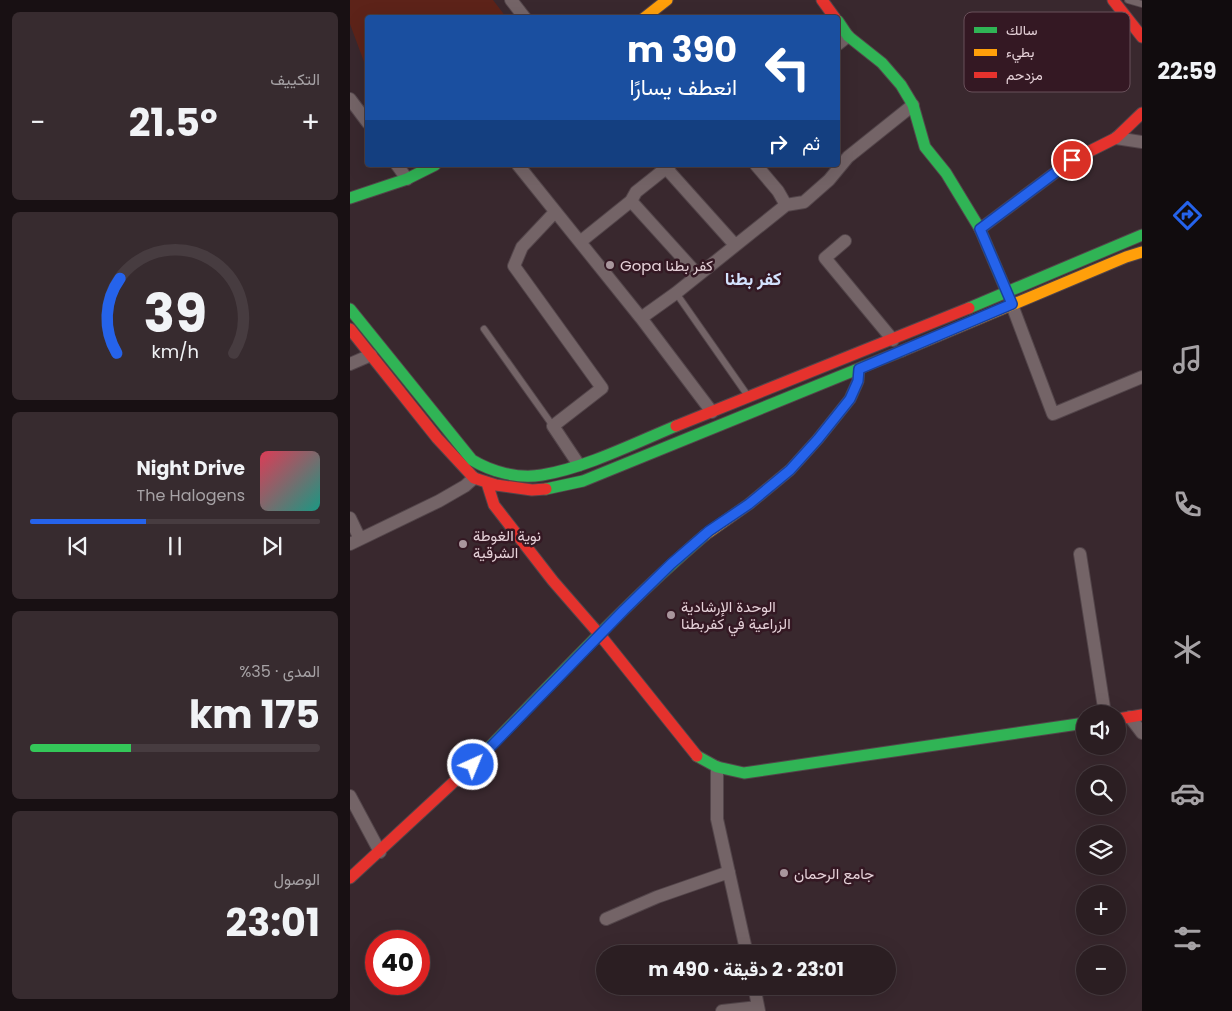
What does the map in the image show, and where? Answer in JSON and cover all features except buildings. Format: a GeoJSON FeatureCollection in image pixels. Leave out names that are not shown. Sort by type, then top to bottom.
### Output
{"type":"FeatureCollection","features":[{"type":"Feature","properties":{"kind":"street"},"geometry":{"type":"LineString","coordinates":[[511,0],[523,15]]}},
{"type":"Feature","properties":{"kind":"street"},"geometry":{"type":"LineString","coordinates":[[822,0],[833,15]]}},
{"type":"Feature","properties":{"kind":"street"},"geometry":{"type":"LineString","coordinates":[[1113,0],[1122,12]]}},
{"type":"Feature","properties":{"kind":"street"},"geometry":{"type":"LineString","coordinates":[[650,15],[663,8]]}},
{"type":"Feature","properties":{"kind":"street"},"geometry":{"type":"LineString","coordinates":[[1130,22],[1142,37]]}},
{"type":"Feature","properties":{"kind":"street"},"geometry":{"type":"LineString","coordinates":[[840,24],[848,36],[882,63],[902,85],[914,105],[925,147],[946,173],[980,229],[1008,291],[1052,414],[1142,378]]}},
{"type":"Feature","properties":{"kind":"street"},"geometry":{"type":"LineString","coordinates":[[840,42],[848,36]]}},
{"type":"Feature","properties":{"kind":"street"},"geometry":{"type":"LineString","coordinates":[[350,99],[365,119]]}},
{"type":"Feature","properties":{"kind":"street"},"geometry":{"type":"LineString","coordinates":[[641,318],[676,293],[786,205],[804,202],[829,180],[848,158],[914,105]]}},
{"type":"Feature","properties":{"kind":"street"},"geometry":{"type":"LineString","coordinates":[[980,229],[1072,160],[1116,138],[1142,113]]}},
{"type":"Feature","properties":{"kind":"street"},"geometry":{"type":"LineString","coordinates":[[1116,138],[1142,142]]}},
{"type":"Feature","properties":{"kind":"street"},"geometry":{"type":"LineString","coordinates":[[398,167],[407,179]]}},
{"type":"Feature","properties":{"kind":"street"},"geometry":{"type":"LineString","coordinates":[[350,197],[407,179],[431,167]]}},
{"type":"Feature","properties":{"kind":"street"},"geometry":{"type":"LineString","coordinates":[[520,167],[641,318],[712,412]]}},
{"type":"Feature","properties":{"kind":"street"},"geometry":{"type":"LineString","coordinates":[[580,242],[631,201],[636,192],[668,167],[735,245]]}},
{"type":"Feature","properties":{"kind":"street"},"geometry":{"type":"LineString","coordinates":[[758,167],[778,191],[786,205]]}},
{"type":"Feature","properties":{"kind":"street"},"geometry":{"type":"LineString","coordinates":[[631,201],[698,275]]}},
{"type":"Feature","properties":{"kind":"street"},"geometry":{"type":"LineString","coordinates":[[556,212],[522,247],[514,266],[602,388],[553,426],[579,465]]}},
{"type":"Feature","properties":{"kind":"street"},"geometry":{"type":"LineString","coordinates":[[350,309],[472,460],[485,468],[502,473],[527,476],[542,475],[579,465],[749,398],[893,340],[1142,235]]}},
{"type":"Feature","properties":{"kind":"street"},"geometry":{"type":"LineString","coordinates":[[845,241],[825,258],[893,340]]}},
{"type":"Feature","properties":{"kind":"street"},"geometry":{"type":"LineString","coordinates":[[350,329],[437,438],[474,478],[514,489],[553,488],[583,481],[1142,252]]}},
{"type":"Feature","properties":{"kind":"street"},"geometry":{"type":"LineString","coordinates":[[350,364],[371,354]]}},
{"type":"Feature","properties":{"kind":"street"},"geometry":{"type":"LineString","coordinates":[[350,878],[463,775],[671,564],[709,531],[749,504],[790,470],[850,399],[858,381],[859,369]]}},
{"type":"Feature","properties":{"kind":"street"},"geometry":{"type":"LineString","coordinates":[[350,518],[355,541],[439,501],[465,486],[474,478]]}},
{"type":"Feature","properties":{"kind":"street"},"geometry":{"type":"LineString","coordinates":[[487,483],[494,505],[553,581],[600,635],[696,756],[717,767],[744,773],[1076,724]]}},
{"type":"Feature","properties":{"kind":"street"},"geometry":{"type":"LineString","coordinates":[[1080,554],[1104,705]]}},
{"type":"Feature","properties":{"kind":"street"},"geometry":{"type":"LineString","coordinates":[[1130,717],[1142,733]]}},
{"type":"Feature","properties":{"kind":"street"},"geometry":{"type":"LineString","coordinates":[[717,767],[717,819],[745,945]]}},
{"type":"Feature","properties":{"kind":"street"},"geometry":{"type":"LineString","coordinates":[[350,796],[380,852]]}},
{"type":"Feature","properties":{"kind":"street"},"geometry":{"type":"LineString","coordinates":[[606,919],[657,897],[729,872]]}},
{"type":"Feature","properties":{"kind":"street"},"geometry":{"type":"LineString","coordinates":[[722,1011],[759,1009],[756,995]]}},
{"type":"Feature","properties":{"kind":"lane"},"geometry":{"type":"LineString","coordinates":[[1128,0],[1142,4]]}},
{"type":"Feature","properties":{"kind":"lane"},"geometry":{"type":"LineString","coordinates":[[676,293],[749,398]]}},
{"type":"Feature","properties":{"kind":"lane"},"geometry":{"type":"LineString","coordinates":[[484,329],[553,426]]}},
{"type":"Feature","properties":{"kind":"shaded area"},"geometry":{"type":"Polygon","coordinates":[[[350,0],[493,0],[504,15],[365,15],[365,65],[350,24],[350,0]]]}},
{"type":"Feature","properties":{"kind":"traffic: fast"},"geometry":{"type":"LineString","coordinates":[[840,24],[848,36],[882,63],[901,85],[913,105],[925,147],[946,173],[980,229],[1011,302]]}},
{"type":"Feature","properties":{"kind":"traffic: fast"},"geometry":{"type":"LineString","coordinates":[[350,198],[407,179],[431,167]]}},
{"type":"Feature","properties":{"kind":"traffic: fast"},"geometry":{"type":"LineString","coordinates":[[969,308],[1142,235]]}},
{"type":"Feature","properties":{"kind":"traffic: fast"},"geometry":{"type":"LineString","coordinates":[[350,309],[472,460],[488,468],[506,474],[524,476],[558,472],[610,454],[676,426]]}},
{"type":"Feature","properties":{"kind":"traffic: fast"},"geometry":{"type":"LineString","coordinates":[[546,489],[583,481],[902,351]]}},
{"type":"Feature","properties":{"kind":"traffic: fast"},"geometry":{"type":"LineString","coordinates":[[471,766],[644,590],[705,535]]}},
{"type":"Feature","properties":{"kind":"traffic: fast"},"geometry":{"type":"LineString","coordinates":[[697,756],[717,767],[744,773],[1076,724]]}},
{"type":"Feature","properties":{"kind":"traffic: slow"},"geometry":{"type":"LineString","coordinates":[[648,15],[667,0]]}},
{"type":"Feature","properties":{"kind":"traffic: slow"},"geometry":{"type":"LineString","coordinates":[[902,351],[1142,252]]}},
{"type":"Feature","properties":{"kind":"traffic: slow"},"geometry":{"type":"LineString","coordinates":[[705,535],[749,504],[790,470],[850,399],[858,381],[859,369]]}},
{"type":"Feature","properties":{"kind":"traffic: jam"},"geometry":{"type":"LineString","coordinates":[[822,0],[833,15]]}},
{"type":"Feature","properties":{"kind":"traffic: jam"},"geometry":{"type":"LineString","coordinates":[[1113,0],[1122,12]]}},
{"type":"Feature","properties":{"kind":"traffic: jam"},"geometry":{"type":"LineString","coordinates":[[1130,22],[1142,37]]}},
{"type":"Feature","properties":{"kind":"traffic: jam"},"geometry":{"type":"LineString","coordinates":[[980,229],[1072,160],[1116,138],[1142,113]]}},
{"type":"Feature","properties":{"kind":"traffic: jam"},"geometry":{"type":"LineString","coordinates":[[676,426],[969,308]]}},
{"type":"Feature","properties":{"kind":"traffic: jam"},"geometry":{"type":"LineString","coordinates":[[350,329],[437,438],[474,478],[496,485],[532,490],[546,489]]}},
{"type":"Feature","properties":{"kind":"traffic: jam"},"geometry":{"type":"LineString","coordinates":[[487,483],[494,505],[553,581],[600,635],[697,756]]}},
{"type":"Feature","properties":{"kind":"traffic: jam"},"geometry":{"type":"LineString","coordinates":[[1126,718],[1142,715]]}},
{"type":"Feature","properties":{"kind":"traffic: jam"},"geometry":{"type":"LineString","coordinates":[[350,878],[471,766]]}},
{"type":"Feature","properties":{"kind":"place","name":"Gopa كفر بطنا"},"geometry":{"type":"Point","coordinates":[610,265]}},
{"type":"Feature","properties":{"kind":"place","name":"نوية الغوطة الشرقية"},"geometry":{"type":"Point","coordinates":[463,544]}},
{"type":"Feature","properties":{"kind":"place","name":"الوحدة الإرشادية الزراعية في كفربطنا"},"geometry":{"type":"Point","coordinates":[671,615]}},
{"type":"Feature","properties":{"kind":"place","name":"جامع الرحمان"},"geometry":{"type":"Point","coordinates":[784,873]}},
{"type":"Feature","properties":{"kind":"district","name":"كفر بطنا"},"geometry":{"type":"Point","coordinates":[753,278]}},
{"type":"Feature","properties":{"kind":"route"},"geometry":{"type":"LineString","coordinates":[[473,765],[520,715],[671,564],[709,531],[749,504],[790,470],[850,399],[858,381],[859,369],[1012,304],[980,229],[1072,160]]}}]}
